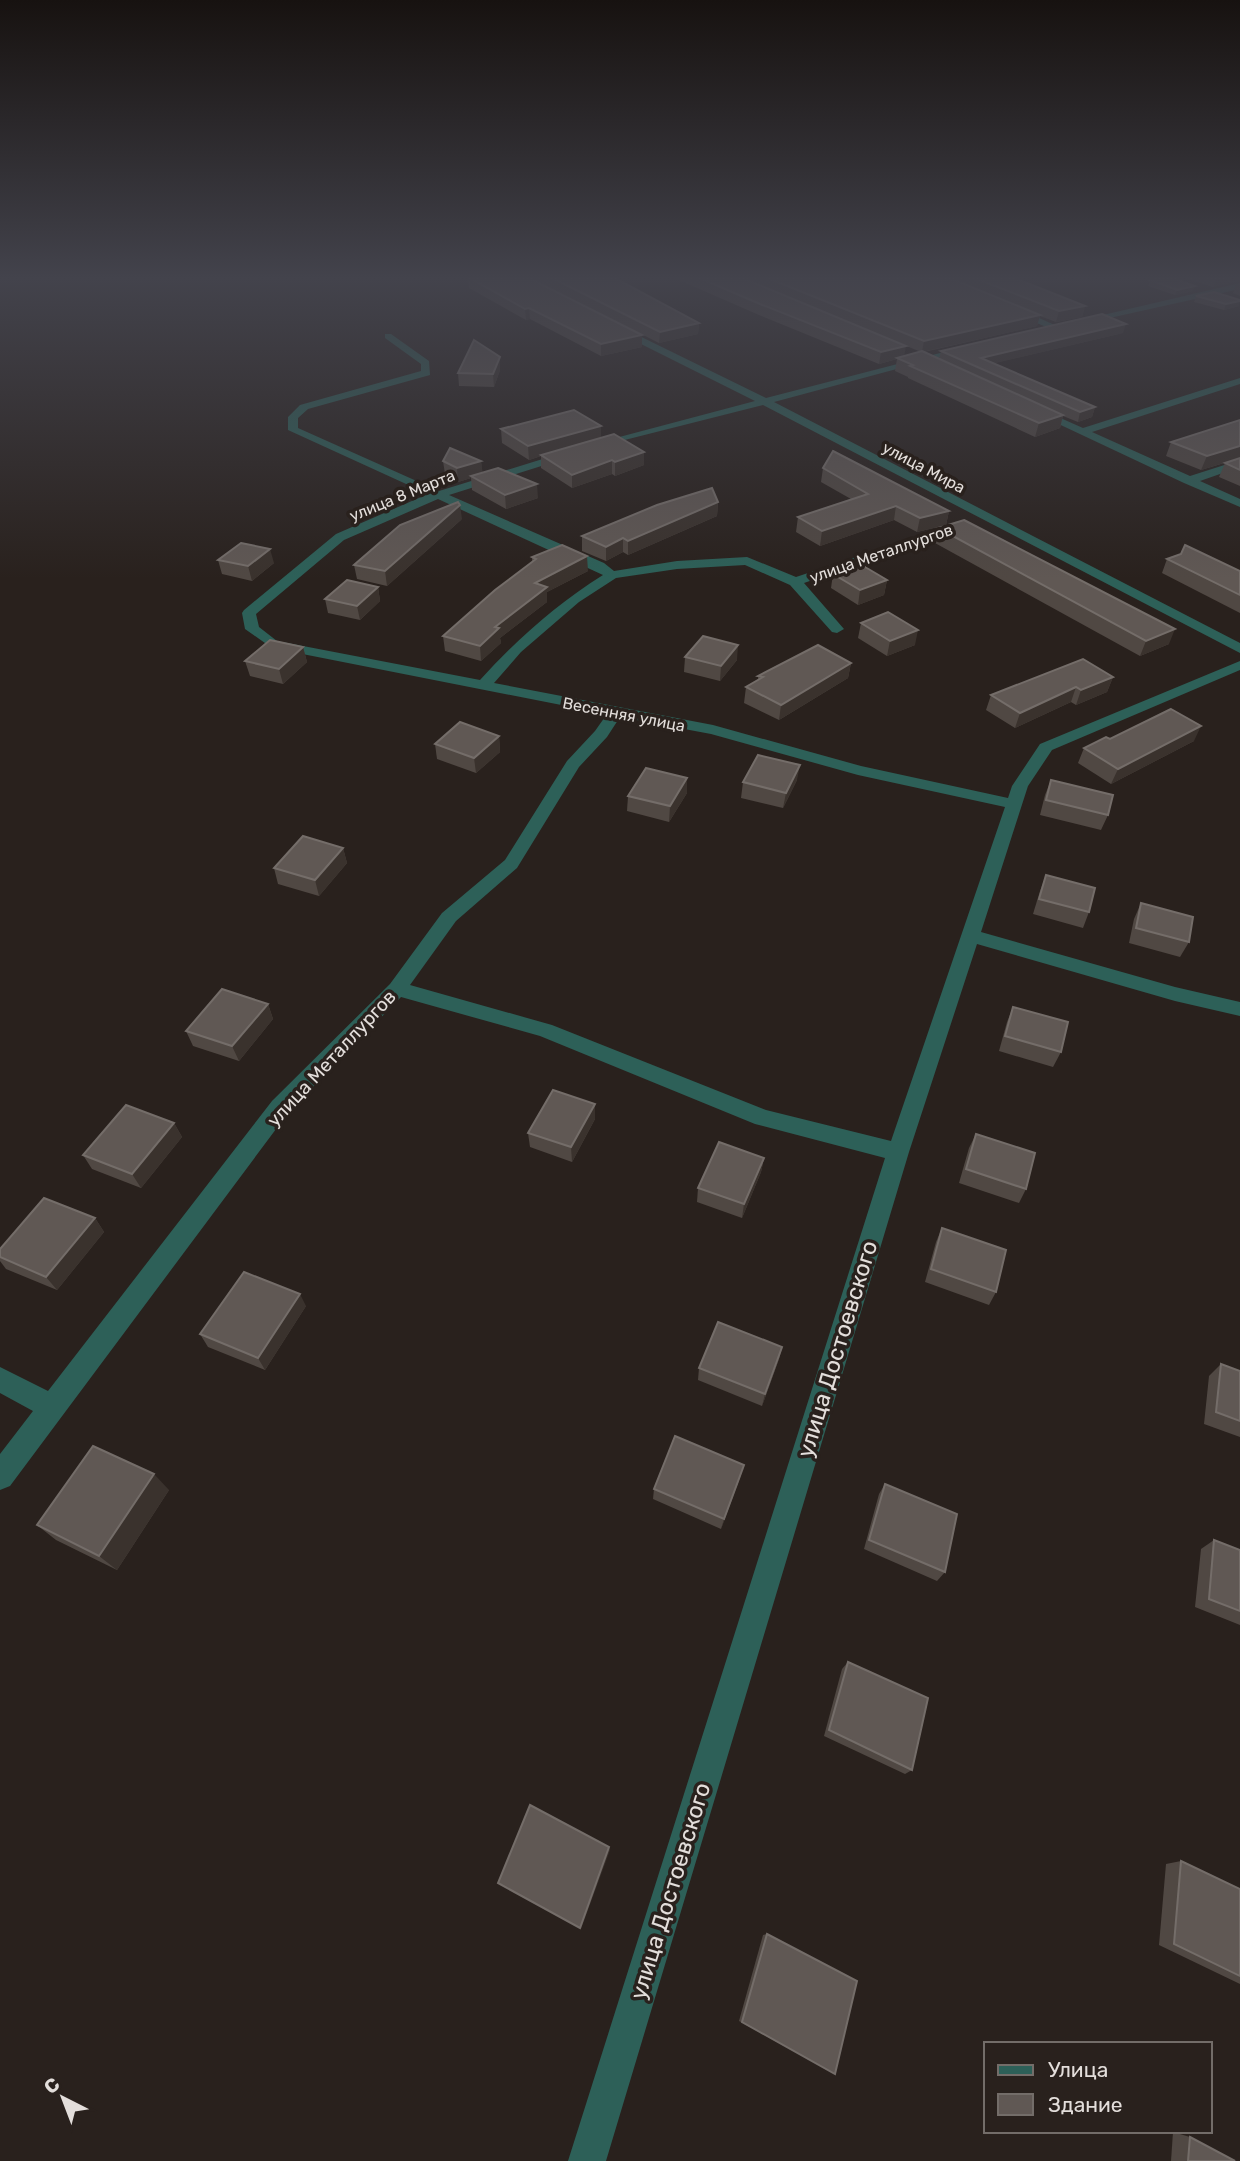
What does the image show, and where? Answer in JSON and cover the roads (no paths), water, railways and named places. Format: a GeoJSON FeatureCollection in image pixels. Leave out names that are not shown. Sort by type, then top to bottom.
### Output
{"type":"FeatureCollection","features":[{"type":"Feature","properties":{"kind":"street"},"geometry":{"type":"LineString","coordinates":[[409,378],[304,407],[293,417],[293,430],[599,566],[612,575]]}},
{"type":"Feature","properties":{"kind":"street","name":"улица Мира"},"geometry":{"type":"LineString","coordinates":[[717,378],[1240,649]]}},
{"type":"Feature","properties":{"kind":"street"},"geometry":{"type":"LineString","coordinates":[[588,449],[846,378]]}},
{"type":"Feature","properties":{"kind":"street"},"geometry":{"type":"LineString","coordinates":[[1082,432],[1240,381]]}},
{"type":"Feature","properties":{"kind":"street"},"geometry":{"type":"LineString","coordinates":[[1020,404],[1240,503]]}},
{"type":"Feature","properties":{"kind":"street","name":"улица 8 Марта"},"geometry":{"type":"LineString","coordinates":[[250,612],[340,537],[437,495],[574,453]]}},
{"type":"Feature","properties":{"kind":"street"},"geometry":{"type":"LineString","coordinates":[[1188,481],[1240,463]]}},
{"type":"Feature","properties":{"kind":"street","name":"улица Металлургов"},"geometry":{"type":"LineString","coordinates":[[485,684],[535,632],[574,599],[612,575],[677,565],[747,561],[795,582],[988,518]]}},
{"type":"Feature","properties":{"kind":"street"},"geometry":{"type":"LineString","coordinates":[[795,582],[837,629]]}},
{"type":"Feature","properties":{"kind":"street","name":"Весенняя улица"},"geometry":{"type":"LineString","coordinates":[[250,612],[252,629],[272,644],[713,730],[858,769],[1014,804]]}},
{"type":"Feature","properties":{"kind":"street","name":"улица Достоевского"},"geometry":{"type":"LineString","coordinates":[[586,2161],[898,1152],[968,935],[1020,786],[1046,747],[1240,665]]}},
{"type":"Feature","properties":{"kind":"street","name":"улица Металлургов"},"geometry":{"type":"LineString","coordinates":[[0,1476],[280,1107],[397,989],[449,917],[511,864],[573,764],[601,734],[615,713]]}},
{"type":"Feature","properties":{"kind":"street"},"geometry":{"type":"LineString","coordinates":[[968,935],[1175,994],[1240,1009]]}},
{"type":"Feature","properties":{"kind":"street"},"geometry":{"type":"LineString","coordinates":[[397,989],[545,1030],[763,1118],[898,1152]]}},
{"type":"Feature","properties":{"kind":"street"},"geometry":{"type":"LineString","coordinates":[[0,1379],[52,1408]]}}]}
